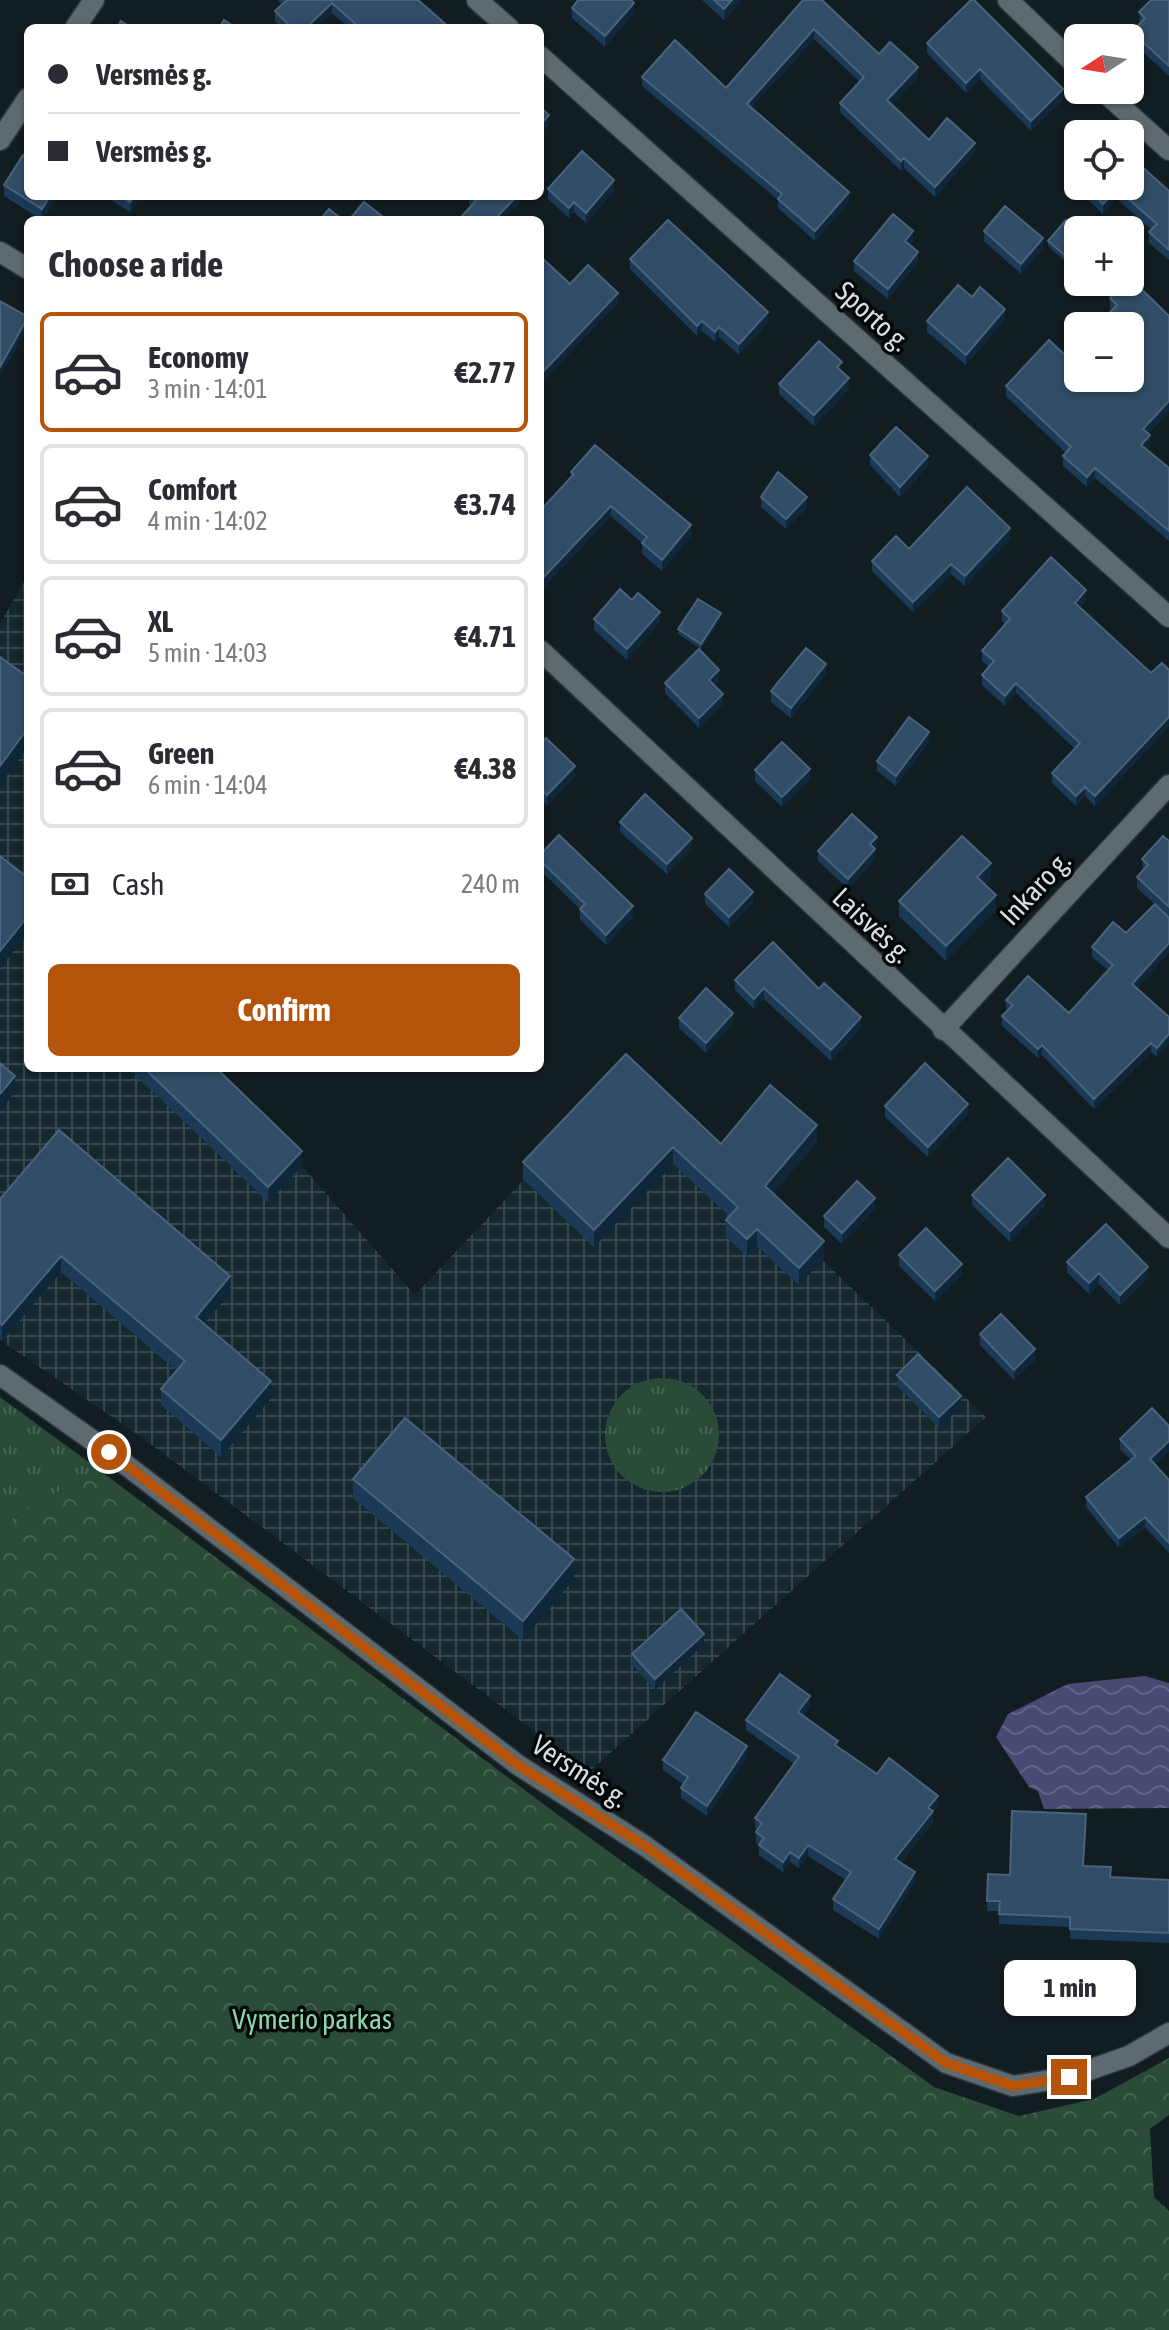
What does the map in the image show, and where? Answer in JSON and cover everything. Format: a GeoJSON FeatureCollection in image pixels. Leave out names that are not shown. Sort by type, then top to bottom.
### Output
{"type":"FeatureCollection","features":[{"type":"Feature","properties":{"kind":"street"},"geometry":{"type":"LineString","coordinates":[[78,24],[94,0]]}},
{"type":"Feature","properties":{"kind":"street"},"geometry":{"type":"LineString","coordinates":[[477,0],[504,24]]}},
{"type":"Feature","properties":{"kind":"street"},"geometry":{"type":"LineString","coordinates":[[1008,0],[1064,54]]}},
{"type":"Feature","properties":{"kind":"street","name":"Sporto g."},"geometry":{"type":"LineString","coordinates":[[544,60],[1169,617]]}},
{"type":"Feature","properties":{"kind":"street"},"geometry":{"type":"LineString","coordinates":[[0,140],[24,104]]}},
{"type":"Feature","properties":{"kind":"street"},"geometry":{"type":"LineString","coordinates":[[1118,104],[1169,150]]}},
{"type":"Feature","properties":{"kind":"street"},"geometry":{"type":"LineString","coordinates":[[0,252],[24,267]]}},
{"type":"Feature","properties":{"kind":"street","name":"Laisvės g."},"geometry":{"type":"LineString","coordinates":[[544,654],[1169,1238]]}},
{"type":"Feature","properties":{"kind":"street","name":"Inkaro g."},"geometry":{"type":"LineString","coordinates":[[943,1030],[1169,785]]}},
{"type":"Feature","properties":{"kind":"street","name":"Versmės g."},"geometry":{"type":"LineString","coordinates":[[0,1375],[109,1452],[518,1765],[645,1846],[946,2063],[1013,2086],[1069,2077],[1129,2056],[1169,2033]]}},
{"type":"Feature","properties":{"kind":"shaded area"},"geometry":{"type":"Polygon","coordinates":[[[24,582],[24,1072],[208,1072],[302,1166],[415,1295],[626,1071],[986,1417],[589,1772],[141,1437],[0,1340],[0,624],[24,582]]]}},
{"type":"Feature","properties":{"kind":"green space"},"geometry":{"type":"Polygon","coordinates":[[[662,1378],[684,1383],[702,1395],[714,1413],[719,1435],[714,1457],[702,1475],[684,1487],[662,1492],[640,1487],[622,1475],[610,1457],[605,1435],[610,1413],[622,1395],[640,1383],[662,1378]]]}},
{"type":"Feature","properties":{"kind":"green space"},"geometry":{"type":"Polygon","coordinates":[[[0,1397],[98,1469],[0,1526],[0,1397]]]}},
{"type":"Feature","properties":{"kind":"green space","name":"Vymerio parkas"},"geometry":{"type":"Polygon","coordinates":[[[98,1469],[550,1809],[934,2087],[1019,2116],[1094,2099],[1169,2058],[1169,2115],[1150,2129],[1154,2197],[1169,2211],[1169,2330],[0,2330],[0,1526],[98,1469]]]}},
{"type":"Feature","properties":{"kind":"water"},"geometry":{"type":"Polygon","coordinates":[[[1145,1676],[1169,1683],[1169,1808],[1044,1809],[1038,1791],[1029,1787],[996,1737],[1008,1714],[1068,1684],[1145,1676]]]}},
{"type":"Feature","properties":{"kind":"building"},"geometry":{"type":"Polygon","coordinates":[[[287,0],[418,0],[445,24],[356,24],[332,3],[310,24],[288,24],[275,11],[287,0]]]}},
{"type":"Feature","properties":{"kind":"building"},"geometry":{"type":"Polygon","coordinates":[[[578,0],[631,0],[634,3],[605,36],[572,8],[578,0]]]}},
{"type":"Feature","properties":{"kind":"building"},"geometry":{"type":"Polygon","coordinates":[[[714,0],[732,0],[724,9],[714,0]]]}},
{"type":"Feature","properties":{"kind":"building"},"geometry":{"type":"Polygon","coordinates":[[[803,0],[822,0],[879,54],[890,42],[918,67],[887,100],[929,140],[947,118],[975,143],[935,187],[904,158],[901,161],[840,103],[864,77],[814,29],[747,104],[849,192],[815,231],[778,199],[782,194],[642,77],[675,40],[726,88],[803,0]]]}},
{"type":"Feature","properties":{"kind":"building"},"geometry":{"type":"Polygon","coordinates":[[[971,0],[1063,89],[1031,121],[980,69],[966,83],[927,43],[971,0]]]}},
{"type":"Feature","properties":{"kind":"building"},"geometry":{"type":"Polygon","coordinates":[[[1151,0],[1169,0],[1169,66],[1144,43],[1144,24],[1139,24],[1145,18],[1139,12],[1151,0]]]}},
{"type":"Feature","properties":{"kind":"building"},"geometry":{"type":"Polygon","coordinates":[[[582,151],[614,180],[586,213],[574,202],[569,208],[548,189],[582,151]]]}},
{"type":"Feature","properties":{"kind":"building"},"geometry":{"type":"Polygon","coordinates":[[[23,155],[24,156],[24,198],[4,185],[23,155]]]}},
{"type":"Feature","properties":{"kind":"building"},"geometry":{"type":"Polygon","coordinates":[[[1144,169],[1169,191],[1169,250],[1149,232],[1157,224],[1130,200],[1144,200],[1144,169]]]}},
{"type":"Feature","properties":{"kind":"building"},"geometry":{"type":"Polygon","coordinates":[[[28,200],[48,200],[42,209],[28,200]]]}},
{"type":"Feature","properties":{"kind":"building"},"geometry":{"type":"Polygon","coordinates":[[[513,200],[498,216],[462,216],[476,201],[513,200]]]}},
{"type":"Feature","properties":{"kind":"building"},"geometry":{"type":"Polygon","coordinates":[[[364,202],[382,216],[352,216],[364,202]]]}},
{"type":"Feature","properties":{"kind":"building"},"geometry":{"type":"Polygon","coordinates":[[[1005,206],[1043,238],[1021,264],[984,231],[1005,206]]]}},
{"type":"Feature","properties":{"kind":"building"},"geometry":{"type":"Polygon","coordinates":[[[329,209],[338,216],[323,216],[329,209]]]}},
{"type":"Feature","properties":{"kind":"building"},"geometry":{"type":"Polygon","coordinates":[[[893,214],[913,231],[905,241],[918,252],[888,289],[854,261],[893,214]]]}},
{"type":"Feature","properties":{"kind":"building"},"geometry":{"type":"Polygon","coordinates":[[[668,220],[768,312],[739,344],[719,327],[715,332],[702,321],[697,326],[630,259],[668,220]]]}},
{"type":"Feature","properties":{"kind":"building"},"geometry":{"type":"Polygon","coordinates":[[[1064,222],[1064,255],[1048,241],[1064,222]]]}},
{"type":"Feature","properties":{"kind":"building"},"geometry":{"type":"Polygon","coordinates":[[[544,260],[570,284],[588,265],[618,293],[544,371],[544,260]]]}},
{"type":"Feature","properties":{"kind":"building"},"geometry":{"type":"Polygon","coordinates":[[[958,285],[972,297],[980,287],[1005,309],[966,355],[927,321],[958,285]]]}},
{"type":"Feature","properties":{"kind":"building"},"geometry":{"type":"Polygon","coordinates":[[[1144,292],[1169,316],[1169,401],[1143,429],[1150,435],[1141,445],[1169,468],[1169,531],[1095,468],[1087,477],[1063,456],[1071,447],[1006,386],[1049,340],[1064,354],[1064,392],[1144,392],[1144,312],[1110,312],[1117,305],[1110,298],[1144,296],[1144,292]]]}},
{"type":"Feature","properties":{"kind":"building"},"geometry":{"type":"Polygon","coordinates":[[[0,301],[24,315],[24,324],[0,367],[0,301]]]}},
{"type":"Feature","properties":{"kind":"building"},"geometry":{"type":"Polygon","coordinates":[[[819,341],[842,362],[837,367],[849,378],[814,415],[779,384],[819,341]]]}},
{"type":"Feature","properties":{"kind":"building"},"geometry":{"type":"Polygon","coordinates":[[[896,427],[928,456],[900,487],[870,455],[896,427]]]}},
{"type":"Feature","properties":{"kind":"building"},"geometry":{"type":"Polygon","coordinates":[[[595,445],[691,525],[662,560],[642,543],[647,537],[611,506],[544,577],[544,507],[574,474],[571,472],[595,445]]]}},
{"type":"Feature","properties":{"kind":"building"},"geometry":{"type":"Polygon","coordinates":[[[778,472],[807,497],[786,519],[761,497],[778,472]]]}},
{"type":"Feature","properties":{"kind":"building"},"geometry":{"type":"Polygon","coordinates":[[[967,487],[1010,528],[965,576],[951,564],[913,602],[872,561],[896,536],[909,549],[967,487]]]}},
{"type":"Feature","properties":{"kind":"building"},"geometry":{"type":"Polygon","coordinates":[[[1051,557],[1086,590],[1075,603],[1151,673],[1162,663],[1169,670],[1169,717],[1095,796],[1085,787],[1076,796],[1052,773],[1080,743],[1016,683],[1005,696],[982,675],[994,661],[982,651],[1010,619],[1002,611],[1051,557]]]}},
{"type":"Feature","properties":{"kind":"building"},"geometry":{"type":"Polygon","coordinates":[[[620,589],[632,600],[638,593],[660,612],[627,649],[594,619],[620,589]]]}},
{"type":"Feature","properties":{"kind":"building"},"geometry":{"type":"Polygon","coordinates":[[[698,599],[721,613],[701,644],[678,629],[698,599]]]}},
{"type":"Feature","properties":{"kind":"building"},"geometry":{"type":"Polygon","coordinates":[[[806,648],[826,664],[791,708],[771,691],[806,648]]]}},
{"type":"Feature","properties":{"kind":"building"},"geometry":{"type":"Polygon","coordinates":[[[699,649],[719,670],[709,680],[723,694],[699,718],[665,683],[699,649]]]}},
{"type":"Feature","properties":{"kind":"building"},"geometry":{"type":"Polygon","coordinates":[[[0,657],[24,674],[24,733],[0,766],[0,657]]]}},
{"type":"Feature","properties":{"kind":"building"},"geometry":{"type":"Polygon","coordinates":[[[909,717],[929,732],[896,776],[877,761],[909,717]]]}},
{"type":"Feature","properties":{"kind":"building"},"geometry":{"type":"Polygon","coordinates":[[[546,738],[575,766],[547,795],[544,792],[546,738]]]}},
{"type":"Feature","properties":{"kind":"building"},"geometry":{"type":"Polygon","coordinates":[[[782,742],[810,769],[782,797],[755,770],[782,742]]]}},
{"type":"Feature","properties":{"kind":"building"},"geometry":{"type":"Polygon","coordinates":[[[645,794],[692,838],[667,864],[620,822],[645,794]]]}},
{"type":"Feature","properties":{"kind":"building"},"geometry":{"type":"Polygon","coordinates":[[[852,814],[877,837],[870,844],[875,849],[848,879],[818,851],[852,814]]]}},
{"type":"Feature","properties":{"kind":"building"},"geometry":{"type":"Polygon","coordinates":[[[559,835],[633,906],[606,935],[580,909],[585,904],[544,864],[544,851],[559,835]]]}},
{"type":"Feature","properties":{"kind":"building"},"geometry":{"type":"Polygon","coordinates":[[[962,836],[991,863],[977,877],[996,895],[946,946],[899,901],[962,836]]]}},
{"type":"Feature","properties":{"kind":"building"},"geometry":{"type":"Polygon","coordinates":[[[1163,836],[1169,841],[1169,907],[1137,877],[1148,865],[1142,859],[1163,836]]]}},
{"type":"Feature","properties":{"kind":"building"},"geometry":{"type":"Polygon","coordinates":[[[0,856],[24,875],[24,921],[0,951],[0,856]]]}},
{"type":"Feature","properties":{"kind":"building"},"geometry":{"type":"Polygon","coordinates":[[[729,869],[753,892],[729,917],[705,894],[729,869]]]}},
{"type":"Feature","properties":{"kind":"building"},"geometry":{"type":"Polygon","coordinates":[[[1155,904],[1169,918],[1169,943],[1132,984],[1169,1017],[1169,1034],[1157,1048],[1151,1043],[1094,1099],[1042,1045],[1038,1049],[1002,1016],[1013,1005],[1006,1000],[1028,976],[1069,1013],[1113,965],[1092,947],[1113,922],[1126,933],[1155,904]]]}},
{"type":"Feature","properties":{"kind":"building"},"geometry":{"type":"Polygon","coordinates":[[[773,942],[819,989],[824,983],[861,1017],[831,1050],[764,988],[754,999],[735,980],[773,942]]]}},
{"type":"Feature","properties":{"kind":"building"},"geometry":{"type":"Polygon","coordinates":[[[706,988],[733,1013],[706,1043],[679,1018],[706,988]]]}},
{"type":"Feature","properties":{"kind":"building"},"geometry":{"type":"Polygon","coordinates":[[[626,1054],[721,1144],[770,1085],[817,1125],[765,1186],[824,1241],[799,1268],[757,1229],[747,1239],[726,1220],[738,1207],[673,1147],[594,1230],[523,1162],[626,1054]]]}},
{"type":"Feature","properties":{"kind":"building"},"geometry":{"type":"Polygon","coordinates":[[[0,1063],[15,1076],[0,1094],[0,1063]]]}},
{"type":"Feature","properties":{"kind":"building"},"geometry":{"type":"Polygon","coordinates":[[[925,1063],[968,1104],[928,1147],[885,1106],[925,1063]]]}},
{"type":"Feature","properties":{"kind":"building"},"geometry":{"type":"Polygon","coordinates":[[[148,1072],[220,1072],[302,1151],[268,1187],[148,1072]]]}},
{"type":"Feature","properties":{"kind":"building"},"geometry":{"type":"Polygon","coordinates":[[[59,1130],[230,1276],[196,1317],[271,1381],[221,1440],[161,1389],[185,1361],[61,1256],[2,1325],[0,1323],[0,1199],[59,1130]]]}},
{"type":"Feature","properties":{"kind":"building"},"geometry":{"type":"Polygon","coordinates":[[[1008,1158],[1045,1195],[1010,1231],[972,1195],[1008,1158]]]}},
{"type":"Feature","properties":{"kind":"building"},"geometry":{"type":"Polygon","coordinates":[[[857,1181],[875,1198],[842,1233],[824,1216],[857,1181]]]}},
{"type":"Feature","properties":{"kind":"building"},"geometry":{"type":"Polygon","coordinates":[[[1106,1224],[1148,1267],[1120,1295],[1099,1273],[1089,1283],[1067,1262],[1106,1224]]]}},
{"type":"Feature","properties":{"kind":"building"},"geometry":{"type":"Polygon","coordinates":[[[926,1228],[962,1264],[935,1291],[899,1255],[926,1228]]]}},
{"type":"Feature","properties":{"kind":"building"},"geometry":{"type":"Polygon","coordinates":[[[1001,1314],[1035,1349],[1014,1370],[980,1334],[1001,1314]]]}},
{"type":"Feature","properties":{"kind":"building"},"geometry":{"type":"Polygon","coordinates":[[[918,1354],[961,1396],[939,1417],[897,1375],[918,1354]]]}},
{"type":"Feature","properties":{"kind":"building"},"geometry":{"type":"Polygon","coordinates":[[[1152,1408],[1169,1426],[1169,1441],[1150,1459],[1169,1480],[1169,1543],[1145,1517],[1119,1538],[1086,1497],[1136,1456],[1120,1439],[1152,1408]]]}},
{"type":"Feature","properties":{"kind":"building"},"geometry":{"type":"Polygon","coordinates":[[[405,1418],[574,1559],[523,1621],[353,1479],[405,1418]]]}},
{"type":"Feature","properties":{"kind":"building"},"geometry":{"type":"Polygon","coordinates":[[[681,1609],[704,1634],[655,1679],[632,1654],[681,1609]]]}},
{"type":"Feature","properties":{"kind":"building"},"geometry":{"type":"Polygon","coordinates":[[[780,1674],[810,1696],[798,1712],[838,1741],[835,1745],[877,1774],[889,1758],[938,1796],[928,1808],[933,1811],[895,1859],[915,1872],[879,1929],[833,1899],[851,1872],[808,1845],[799,1858],[790,1852],[783,1862],[759,1845],[764,1838],[756,1832],[762,1823],[755,1818],[799,1757],[746,1720],[780,1674]]]}},
{"type":"Feature","properties":{"kind":"building"},"geometry":{"type":"Polygon","coordinates":[[[696,1712],[747,1746],[707,1806],[681,1788],[688,1777],[663,1760],[696,1712]]]}},
{"type":"Feature","properties":{"kind":"building"},"geometry":{"type":"Polygon","coordinates":[[[1012,1811],[1086,1814],[1083,1866],[1111,1867],[1110,1877],[1169,1880],[1169,1933],[1070,1929],[1070,1917],[999,1914],[1000,1901],[987,1901],[988,1874],[1010,1875],[1012,1811]]]}},
{"type":"Feature","properties":{"kind":"route"},"geometry":{"type":"LineString","coordinates":[[109,1452],[518,1765],[645,1846],[946,2063],[1013,2086],[1069,2077]]}}]}
